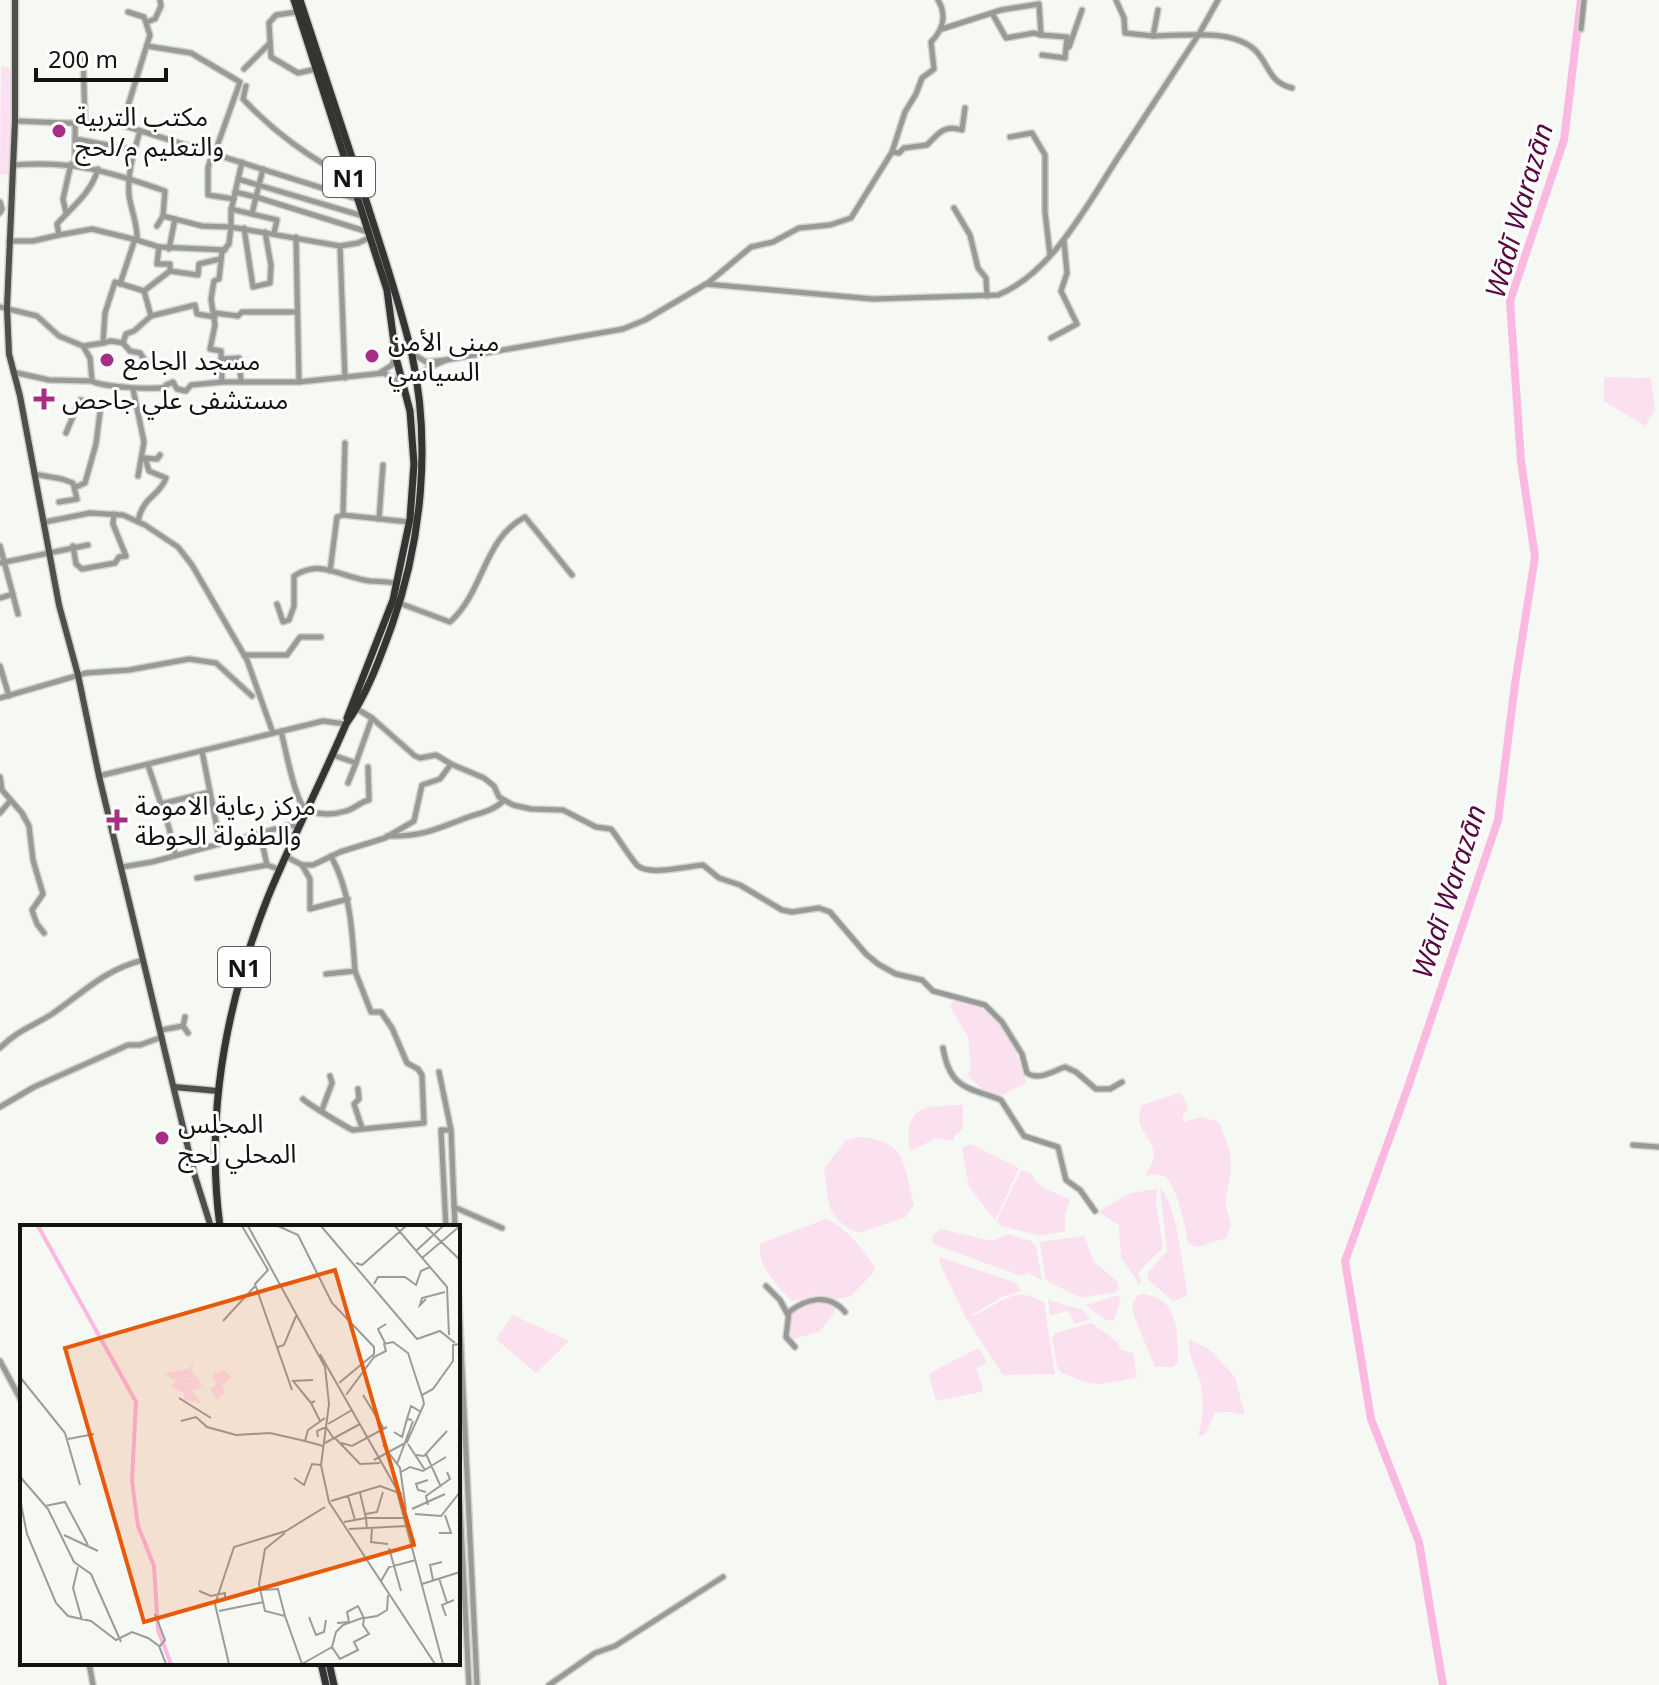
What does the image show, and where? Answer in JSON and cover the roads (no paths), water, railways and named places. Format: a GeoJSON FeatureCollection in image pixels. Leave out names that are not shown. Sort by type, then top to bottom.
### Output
{"type":"FeatureCollection","features":[{"type":"Feature","properties":{"kind":"highway","name":"N1"},"geometry":{"type":"LineString","coordinates":[[220,1225],[214,1153],[218,1091],[231,1012],[254,934],[333,755],[379,639],[397,583],[409,522],[414,464],[410,411],[395,356],[387,290],[294,0]]}},
{"type":"Feature","properties":{"kind":"highway","name":"N1"},"geometry":{"type":"LineString","coordinates":[[300,0],[377,236],[411,353],[421,442],[420,487],[413,546],[399,603],[357,709],[346,724]]}},
{"type":"Feature","properties":{"kind":"highway"},"geometry":{"type":"LineString","coordinates":[[395,356],[403,348],[411,353]]}},
{"type":"Feature","properties":{"kind":"highway"},"geometry":{"type":"LineString","coordinates":[[401,383],[409,389],[415,380]]}},
{"type":"Feature","properties":{"kind":"highway"},"geometry":{"type":"LineString","coordinates":[[321,1665],[326,1685]]}},
{"type":"Feature","properties":{"kind":"highway"},"geometry":{"type":"LineString","coordinates":[[329,1665],[334,1685]]}},
{"type":"Feature","properties":{"kind":"main road"},"geometry":{"type":"LineString","coordinates":[[15,0],[14,165],[3,307],[9,354],[45,522],[59,605],[194,1173],[210,1225]]}},
{"type":"Feature","properties":{"kind":"main road"},"geometry":{"type":"LineString","coordinates":[[174,1087],[218,1091]]}},
{"type":"Feature","properties":{"kind":"street"},"geometry":{"type":"LineString","coordinates":[[147,22],[155,19],[160,0]]}},
{"type":"Feature","properties":{"kind":"street"},"geometry":{"type":"LineString","coordinates":[[411,353],[426,362],[446,360],[623,329],[645,320],[706,284],[751,247],[773,242],[799,228],[830,225],[851,218],[892,152],[908,104],[922,78],[934,69],[931,42],[941,29],[943,11],[938,0]]}},
{"type":"Feature","properties":{"kind":"street"},"geometry":{"type":"LineString","coordinates":[[1116,0],[1124,18],[1125,33],[1216,35],[1251,47],[1280,85],[1292,88]]}},
{"type":"Feature","properties":{"kind":"street"},"geometry":{"type":"LineString","coordinates":[[706,284],[873,299],[987,296],[1013,289],[1028,279],[1064,240],[1218,0]]}},
{"type":"Feature","properties":{"kind":"street"},"geometry":{"type":"LineString","coordinates":[[1581,29],[1584,0]]}},
{"type":"Feature","properties":{"kind":"street"},"geometry":{"type":"LineString","coordinates":[[941,29],[992,13],[1039,4],[1041,35]]}},
{"type":"Feature","properties":{"kind":"street"},"geometry":{"type":"LineString","coordinates":[[1042,55],[1065,58],[1082,10]]}},
{"type":"Feature","properties":{"kind":"street"},"geometry":{"type":"LineString","coordinates":[[1153,36],[1158,10]]}},
{"type":"Feature","properties":{"kind":"street"},"geometry":{"type":"LineString","coordinates":[[122,125],[150,33],[142,16],[128,12]]}},
{"type":"Feature","properties":{"kind":"street"},"geometry":{"type":"LineString","coordinates":[[297,12],[276,15],[269,23],[271,57],[298,73],[316,69]]}},
{"type":"Feature","properties":{"kind":"street"},"geometry":{"type":"LineString","coordinates":[[992,13],[1006,38],[1034,33],[1067,37],[1067,55]]}},
{"type":"Feature","properties":{"kind":"street"},"geometry":{"type":"LineString","coordinates":[[244,69],[270,42]]}},
{"type":"Feature","properties":{"kind":"street"},"geometry":{"type":"LineString","coordinates":[[147,46],[191,53],[240,82],[208,168],[208,195],[234,199]]}},
{"type":"Feature","properties":{"kind":"street"},"geometry":{"type":"LineString","coordinates":[[83,55],[85,122]]}},
{"type":"Feature","properties":{"kind":"street"},"geometry":{"type":"LineString","coordinates":[[246,86],[243,99],[256,113],[323,163],[349,177]]}},
{"type":"Feature","properties":{"kind":"street"},"geometry":{"type":"LineString","coordinates":[[892,152],[927,145],[937,132],[947,128],[962,130],[965,108]]}},
{"type":"Feature","properties":{"kind":"street"},"geometry":{"type":"LineString","coordinates":[[15,121],[122,125],[357,199]]}},
{"type":"Feature","properties":{"kind":"street"},"geometry":{"type":"LineString","coordinates":[[66,214],[63,193],[73,164],[75,123]]}},
{"type":"Feature","properties":{"kind":"street"},"geometry":{"type":"LineString","coordinates":[[120,284],[138,227],[129,197],[129,177],[140,131]]}},
{"type":"Feature","properties":{"kind":"street"},"geometry":{"type":"LineString","coordinates":[[1010,137],[1032,133],[1045,155],[1045,212],[1050,256]]}},
{"type":"Feature","properties":{"kind":"street"},"geometry":{"type":"LineString","coordinates":[[75,139],[135,150]]}},
{"type":"Feature","properties":{"kind":"street"},"geometry":{"type":"LineString","coordinates":[[222,382],[221,351],[210,349],[215,315],[211,299],[214,281],[219,279],[222,252],[226,250],[231,209],[242,162]]}},
{"type":"Feature","properties":{"kind":"street"},"geometry":{"type":"LineString","coordinates":[[14,165],[73,164],[129,177],[165,191],[163,216],[157,226]]}},
{"type":"Feature","properties":{"kind":"street"},"geometry":{"type":"LineString","coordinates":[[59,235],[57,224],[93,185],[98,169]]}},
{"type":"Feature","properties":{"kind":"street"},"geometry":{"type":"LineString","coordinates":[[252,214],[263,169]]}},
{"type":"Feature","properties":{"kind":"street"},"geometry":{"type":"LineString","coordinates":[[238,179],[363,216]]}},
{"type":"Feature","properties":{"kind":"street"},"geometry":{"type":"LineString","coordinates":[[235,192],[368,235]]}},
{"type":"Feature","properties":{"kind":"street"},"geometry":{"type":"LineString","coordinates":[[10,214],[0,214],[0,201],[11,200]]}},
{"type":"Feature","properties":{"kind":"street"},"geometry":{"type":"LineString","coordinates":[[954,208],[970,235],[978,268],[986,278],[987,296]]}},
{"type":"Feature","properties":{"kind":"street"},"geometry":{"type":"LineString","coordinates":[[231,209],[277,220],[274,233]]}},
{"type":"Feature","properties":{"kind":"street"},"geometry":{"type":"LineString","coordinates":[[163,216],[202,226],[244,228],[340,246],[358,243],[368,235]]}},
{"type":"Feature","properties":{"kind":"street"},"geometry":{"type":"LineString","coordinates":[[169,249],[175,219]]}},
{"type":"Feature","properties":{"kind":"street"},"geometry":{"type":"LineString","coordinates":[[244,228],[253,287],[270,283],[271,265],[265,232]]}},
{"type":"Feature","properties":{"kind":"street"},"geometry":{"type":"LineString","coordinates":[[8,241],[33,241],[92,229],[169,249],[226,250]]}},
{"type":"Feature","properties":{"kind":"street"},"geometry":{"type":"LineString","coordinates":[[296,237],[299,382]]}},
{"type":"Feature","properties":{"kind":"street"},"geometry":{"type":"LineString","coordinates":[[1051,338],[1077,324],[1061,291],[1067,273],[1064,240]]}},
{"type":"Feature","properties":{"kind":"street"},"geometry":{"type":"LineString","coordinates":[[340,246],[345,378]]}},
{"type":"Feature","properties":{"kind":"street"},"geometry":{"type":"LineString","coordinates":[[159,247],[157,264],[170,264],[170,271]]}},
{"type":"Feature","properties":{"kind":"street"},"geometry":{"type":"LineString","coordinates":[[144,291],[170,271],[198,275],[199,264],[220,259]]}},
{"type":"Feature","properties":{"kind":"street"},"geometry":{"type":"LineString","coordinates":[[103,343],[109,300],[115,282],[144,291]]}},
{"type":"Feature","properties":{"kind":"street"},"geometry":{"type":"LineString","coordinates":[[144,291],[151,316]]}},
{"type":"Feature","properties":{"kind":"street"},"geometry":{"type":"LineString","coordinates":[[123,343],[126,334],[151,316],[195,305],[197,314],[238,316],[251,311],[296,312]]}},
{"type":"Feature","properties":{"kind":"street"},"geometry":{"type":"LineString","coordinates":[[3,307],[37,316],[59,336],[83,346],[111,341],[123,343],[130,351],[140,353],[146,362],[158,366]]}},
{"type":"Feature","properties":{"kind":"street"},"geometry":{"type":"LineString","coordinates":[[83,346],[90,358],[92,381]]}},
{"type":"Feature","properties":{"kind":"street"},"geometry":{"type":"LineString","coordinates":[[368,377],[389,367],[395,356]]}},
{"type":"Feature","properties":{"kind":"street"},"geometry":{"type":"LineString","coordinates":[[221,359],[239,358],[241,382]]}},
{"type":"Feature","properties":{"kind":"street"},"geometry":{"type":"LineString","coordinates":[[415,380],[428,368],[446,360]]}},
{"type":"Feature","properties":{"kind":"street"},"geometry":{"type":"LineString","coordinates":[[13,372],[49,380],[92,381],[97,385],[115,384],[133,389],[154,390],[173,382],[177,389],[186,391],[191,385],[222,382],[299,382],[384,373],[401,383]]}},
{"type":"Feature","properties":{"kind":"street"},"geometry":{"type":"LineString","coordinates":[[133,389],[144,435],[138,476]]}},
{"type":"Feature","properties":{"kind":"street"},"geometry":{"type":"LineString","coordinates":[[66,433],[80,400],[101,404],[96,444],[85,483],[76,487]]}},
{"type":"Feature","properties":{"kind":"street"},"geometry":{"type":"LineString","coordinates":[[343,515],[345,443]]}},
{"type":"Feature","properties":{"kind":"street"},"geometry":{"type":"LineString","coordinates":[[143,458],[157,459],[160,455]]}},
{"type":"Feature","properties":{"kind":"street"},"geometry":{"type":"LineString","coordinates":[[138,521],[141,506],[164,484],[166,478],[149,471],[143,458]]}},
{"type":"Feature","properties":{"kind":"street"},"geometry":{"type":"LineString","coordinates":[[379,519],[383,465]]}},
{"type":"Feature","properties":{"kind":"street"},"geometry":{"type":"LineString","coordinates":[[33,474],[62,479],[76,487]]}},
{"type":"Feature","properties":{"kind":"street"},"geometry":{"type":"LineString","coordinates":[[59,502],[77,499],[76,487]]}},
{"type":"Feature","properties":{"kind":"street"},"geometry":{"type":"LineString","coordinates":[[45,522],[90,513],[114,514],[138,521],[178,547],[192,565],[244,655],[273,733]]}},
{"type":"Feature","properties":{"kind":"street"},"geometry":{"type":"LineString","coordinates":[[73,546],[76,564],[82,569],[115,563],[119,557],[126,556],[113,524],[114,514]]}},
{"type":"Feature","properties":{"kind":"street"},"geometry":{"type":"LineString","coordinates":[[330,571],[337,517],[343,515],[409,522]]}},
{"type":"Feature","properties":{"kind":"street"},"geometry":{"type":"LineString","coordinates":[[399,603],[450,622],[461,612],[479,584],[491,550],[516,522],[525,517],[572,575]]}},
{"type":"Feature","properties":{"kind":"street"},"geometry":{"type":"LineString","coordinates":[[2,562],[88,545]]}},
{"type":"Feature","properties":{"kind":"street"},"geometry":{"type":"LineString","coordinates":[[0,548],[18,614]]}},
{"type":"Feature","properties":{"kind":"street"},"geometry":{"type":"LineString","coordinates":[[277,604],[283,622],[289,620],[294,606],[294,576],[306,568],[397,583]]}},
{"type":"Feature","properties":{"kind":"street"},"geometry":{"type":"LineString","coordinates":[[0,576],[8,574]]}},
{"type":"Feature","properties":{"kind":"street"},"geometry":{"type":"LineString","coordinates":[[0,586],[10,583]]}},
{"type":"Feature","properties":{"kind":"street"},"geometry":{"type":"LineString","coordinates":[[0,598],[13,594]]}},
{"type":"Feature","properties":{"kind":"street"},"geometry":{"type":"LineString","coordinates":[[244,655],[287,655],[300,637],[321,637]]}},
{"type":"Feature","properties":{"kind":"street"},"geometry":{"type":"LineString","coordinates":[[0,698],[78,675],[129,670],[169,661],[205,660],[216,663],[252,696]]}},
{"type":"Feature","properties":{"kind":"street"},"geometry":{"type":"LineString","coordinates":[[0,666],[9,696]]}},
{"type":"Feature","properties":{"kind":"street"},"geometry":{"type":"LineString","coordinates":[[357,709],[372,718],[415,756],[436,755],[484,778],[504,800],[513,805],[563,810],[596,827],[611,829],[638,866],[647,869],[703,865],[719,878],[740,885],[782,910],[792,912],[819,908],[830,912],[878,964],[896,974],[922,980],[933,991],[985,1005],[1002,1022],[1022,1054],[1027,1073],[1031,1076],[1038,1077],[1065,1067],[1096,1089],[1110,1089],[1122,1082]]}},
{"type":"Feature","properties":{"kind":"street"},"geometry":{"type":"LineString","coordinates":[[348,783],[372,718]]}},
{"type":"Feature","properties":{"kind":"street"},"geometry":{"type":"LineString","coordinates":[[99,776],[323,721],[346,724]]}},
{"type":"Feature","properties":{"kind":"street"},"geometry":{"type":"LineString","coordinates":[[281,731],[299,799],[308,810],[322,814],[348,811],[360,802],[369,800],[368,767]]}},
{"type":"Feature","properties":{"kind":"street"},"geometry":{"type":"LineString","coordinates":[[202,751],[220,843]]}},
{"type":"Feature","properties":{"kind":"street"},"geometry":{"type":"LineString","coordinates":[[333,755],[356,763]]}},
{"type":"Feature","properties":{"kind":"street"},"geometry":{"type":"LineString","coordinates":[[287,857],[302,865],[313,865],[386,836],[414,821],[422,785],[440,779],[451,764]]}},
{"type":"Feature","properties":{"kind":"street"},"geometry":{"type":"LineString","coordinates":[[148,765],[175,854]]}},
{"type":"Feature","properties":{"kind":"street"},"geometry":{"type":"LineString","coordinates":[[0,777],[2,790],[29,826],[33,860],[43,894],[32,910],[44,933]]}},
{"type":"Feature","properties":{"kind":"street"},"geometry":{"type":"LineString","coordinates":[[160,804],[210,792]]}},
{"type":"Feature","properties":{"kind":"street"},"geometry":{"type":"LineString","coordinates":[[386,836],[434,832],[464,818],[497,808],[504,800]]}},
{"type":"Feature","properties":{"kind":"street"},"geometry":{"type":"LineString","coordinates":[[0,813],[10,801]]}},
{"type":"Feature","properties":{"kind":"street"},"geometry":{"type":"LineString","coordinates":[[122,867],[152,862],[290,825],[300,828]]}},
{"type":"Feature","properties":{"kind":"street"},"geometry":{"type":"LineString","coordinates":[[260,833],[267,865]]}},
{"type":"Feature","properties":{"kind":"street"},"geometry":{"type":"LineString","coordinates":[[303,1099],[344,1128],[424,1123],[422,1075],[407,1063],[392,1028],[381,1012],[371,1012],[355,971],[348,899],[342,877],[331,856]]}},
{"type":"Feature","properties":{"kind":"street"},"geometry":{"type":"LineString","coordinates":[[197,878],[267,865],[281,870]]}},
{"type":"Feature","properties":{"kind":"street"},"geometry":{"type":"LineString","coordinates":[[302,865],[310,879],[310,909],[348,899]]}},
{"type":"Feature","properties":{"kind":"street"},"geometry":{"type":"LineString","coordinates":[[0,1048],[16,1032],[55,1012],[102,976],[144,960]]}},
{"type":"Feature","properties":{"kind":"street"},"geometry":{"type":"LineString","coordinates":[[326,974],[355,971]]}},
{"type":"Feature","properties":{"kind":"street"},"geometry":{"type":"LineString","coordinates":[[185,1017],[183,1026],[188,1033]]}},
{"type":"Feature","properties":{"kind":"street"},"geometry":{"type":"LineString","coordinates":[[0,1107],[34,1087],[128,1045],[140,1045],[183,1026]]}},
{"type":"Feature","properties":{"kind":"street"},"geometry":{"type":"LineString","coordinates":[[943,1048],[955,1082],[972,1092],[1001,1100],[1024,1136],[1058,1147],[1066,1180],[1080,1190],[1095,1211]]}},
{"type":"Feature","properties":{"kind":"street"},"geometry":{"type":"LineString","coordinates":[[439,1072],[451,1130],[455,1225]]}},
{"type":"Feature","properties":{"kind":"street"},"geometry":{"type":"LineString","coordinates":[[322,1110],[332,1083],[330,1076]]}},
{"type":"Feature","properties":{"kind":"street"},"geometry":{"type":"LineString","coordinates":[[358,1089],[359,1099],[354,1104],[362,1128]]}},
{"type":"Feature","properties":{"kind":"street"},"geometry":{"type":"LineString","coordinates":[[446,1225],[441,1130],[451,1130]]}},
{"type":"Feature","properties":{"kind":"street"},"geometry":{"type":"LineString","coordinates":[[1633,1145],[1659,1147]]}},
{"type":"Feature","properties":{"kind":"street"},"geometry":{"type":"LineString","coordinates":[[454,1207],[502,1228]]}},
{"type":"Feature","properties":{"kind":"street"},"geometry":{"type":"LineString","coordinates":[[766,1286],[780,1300],[788,1316],[786,1337],[795,1347]]}},
{"type":"Feature","properties":{"kind":"street"},"geometry":{"type":"LineString","coordinates":[[788,1316],[795,1308],[817,1299],[838,1303],[845,1312]]}},
{"type":"Feature","properties":{"kind":"street"},"geometry":{"type":"LineString","coordinates":[[460,1326],[477,1685]]}},
{"type":"Feature","properties":{"kind":"street"},"geometry":{"type":"LineString","coordinates":[[0,1361],[20,1398]]}},
{"type":"Feature","properties":{"kind":"street"},"geometry":{"type":"LineString","coordinates":[[460,1506],[469,1685]]}},
{"type":"Feature","properties":{"kind":"street"},"geometry":{"type":"LineString","coordinates":[[549,1685],[595,1653],[615,1646],[723,1577]]}},
{"type":"Feature","properties":{"kind":"street"},"geometry":{"type":"LineString","coordinates":[[89,1665],[93,1685]]}},
{"type":"Feature","properties":{"kind":"waterway","name":"Wādī Warazān"},"geometry":{"type":"LineString","coordinates":[[1443,1685],[1419,1542],[1371,1419],[1345,1261],[1407,1090],[1498,820],[1535,557],[1521,461],[1510,301],[1564,140],[1581,0]]}},
{"type":"Feature","properties":{"kind":"place","name":"مكتب التربية والتعليم م/لحج"},"geometry":{"type":"Point","coordinates":[59,131]}},
{"type":"Feature","properties":{"kind":"place","name":"مبنى الأمن السياسي"},"geometry":{"type":"Point","coordinates":[372,356]}},
{"type":"Feature","properties":{"kind":"place","name":"مسجد الجامع"},"geometry":{"type":"Point","coordinates":[107,360]}},
{"type":"Feature","properties":{"kind":"place","name":"مستشفى علي جاحص"},"geometry":{"type":"Point","coordinates":[44,399]}},
{"type":"Feature","properties":{"kind":"place","name":"مركز رعاية الامومة والطفولة الحوطة"},"geometry":{"type":"Point","coordinates":[117,820]}},
{"type":"Feature","properties":{"kind":"place","name":"المجلس المحلي لحج"},"geometry":{"type":"Point","coordinates":[162,1138]}}]}
